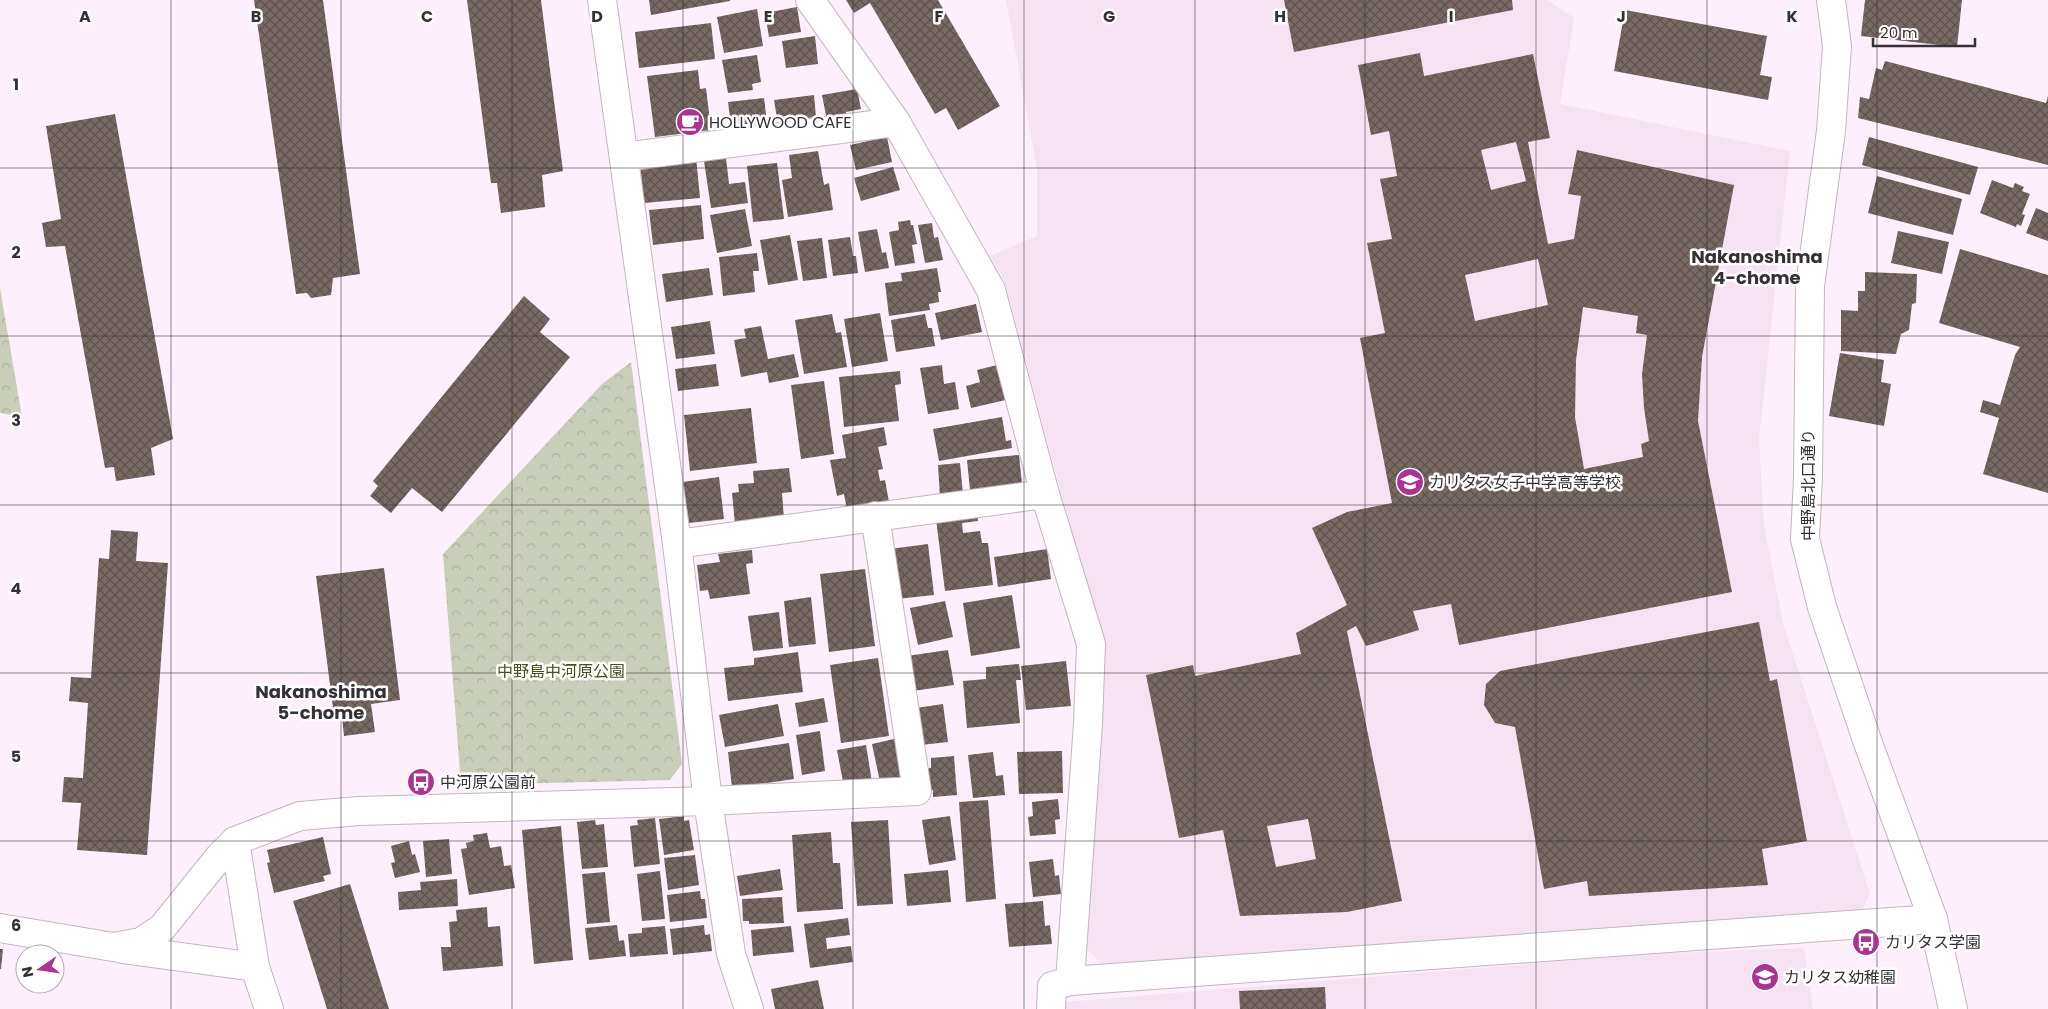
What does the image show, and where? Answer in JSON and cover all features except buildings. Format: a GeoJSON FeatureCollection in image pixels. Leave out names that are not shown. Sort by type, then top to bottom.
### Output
{"type":"FeatureCollection","features":[{"type":"Feature","properties":{"kind":"street"},"geometry":{"type":"LineString","coordinates":[[602,0],[677,544],[708,801],[731,954],[749,1009]]}},
{"type":"Feature","properties":{"kind":"street"},"geometry":{"type":"LineString","coordinates":[[810,0],[896,122],[991,290],[1045,494],[1091,644],[1088,723],[1070,981]]}},
{"type":"Feature","properties":{"kind":"street","name":"中野島北口通り"},"geometry":{"type":"LineString","coordinates":[[1831,0],[1836,46],[1831,130],[1810,286],[1808,477],[1805,539],[1825,616],[1868,743],[1933,919],[1953,1009]]}},
{"type":"Feature","properties":{"kind":"street"},"geometry":{"type":"LineString","coordinates":[[624,157],[896,122]]}},
{"type":"Feature","properties":{"kind":"street"},"geometry":{"type":"LineString","coordinates":[[677,544],[1045,494]]}},
{"type":"Feature","properties":{"kind":"street"},"geometry":{"type":"LineString","coordinates":[[113,947],[141,942],[162,928],[220,856],[235,841],[300,816],[359,811],[708,801],[917,791],[875,516]]}},
{"type":"Feature","properties":{"kind":"street"},"geometry":{"type":"LineString","coordinates":[[235,841],[255,967],[269,1009]]}},
{"type":"Feature","properties":{"kind":"street"},"geometry":{"type":"LineString","coordinates":[[1051,1009],[1052,986],[1070,981],[1933,919]]}},
{"type":"Feature","properties":{"kind":"street"},"geometry":{"type":"LineString","coordinates":[[0,928],[113,947],[255,967]]}},
{"type":"Feature","properties":{"kind":"shaded area","name":"カリタス女子中学高等学校"},"geometry":{"type":"Polygon","coordinates":[[[1006,0],[1548,0],[1574,18],[1560,104],[1790,151],[1759,440],[1764,525],[1783,623],[1870,894],[1861,912],[1104,967],[1084,946],[1105,655],[1004,280],[990,256],[1037,236],[1037,169],[1006,0]]]}},
{"type":"Feature","properties":{"kind":"shaded area"},"geometry":{"type":"Polygon","coordinates":[[[1804,948],[1813,1009],[1064,1009],[1065,1002],[1650,954],[1804,948]]]}},
{"type":"Feature","properties":{"kind":"green space"},"geometry":{"type":"Polygon","coordinates":[[[0,288],[22,417],[0,413],[0,288]]]}},
{"type":"Feature","properties":{"kind":"green space","name":"中野島中河原公園"},"geometry":{"type":"Polygon","coordinates":[[[631,362],[682,764],[670,780],[461,785],[443,554],[602,384],[631,362]]]}},
{"type":"Feature","properties":{"kind":"place","name":"HOLLYWOOD CAFE"},"geometry":{"type":"Point","coordinates":[690,122]}},
{"type":"Feature","properties":{"kind":"place","name":"カリタス女子中学高等学校"},"geometry":{"type":"Point","coordinates":[1410,482]}},
{"type":"Feature","properties":{"kind":"place","name":"中河原公園前"},"geometry":{"type":"Point","coordinates":[421,782]}},
{"type":"Feature","properties":{"kind":"place","name":"カリタス学園"},"geometry":{"type":"Point","coordinates":[1866,942]}},
{"type":"Feature","properties":{"kind":"place","name":"カリタス幼稚園"},"geometry":{"type":"Point","coordinates":[1765,977]}},
{"type":"Feature","properties":{"kind":"district","name":"Nakanoshima 4-chome"},"geometry":{"type":"Point","coordinates":[1757,266]}},
{"type":"Feature","properties":{"kind":"district","name":"Nakanoshima 5-chome"},"geometry":{"type":"Point","coordinates":[321,701]}}]}
